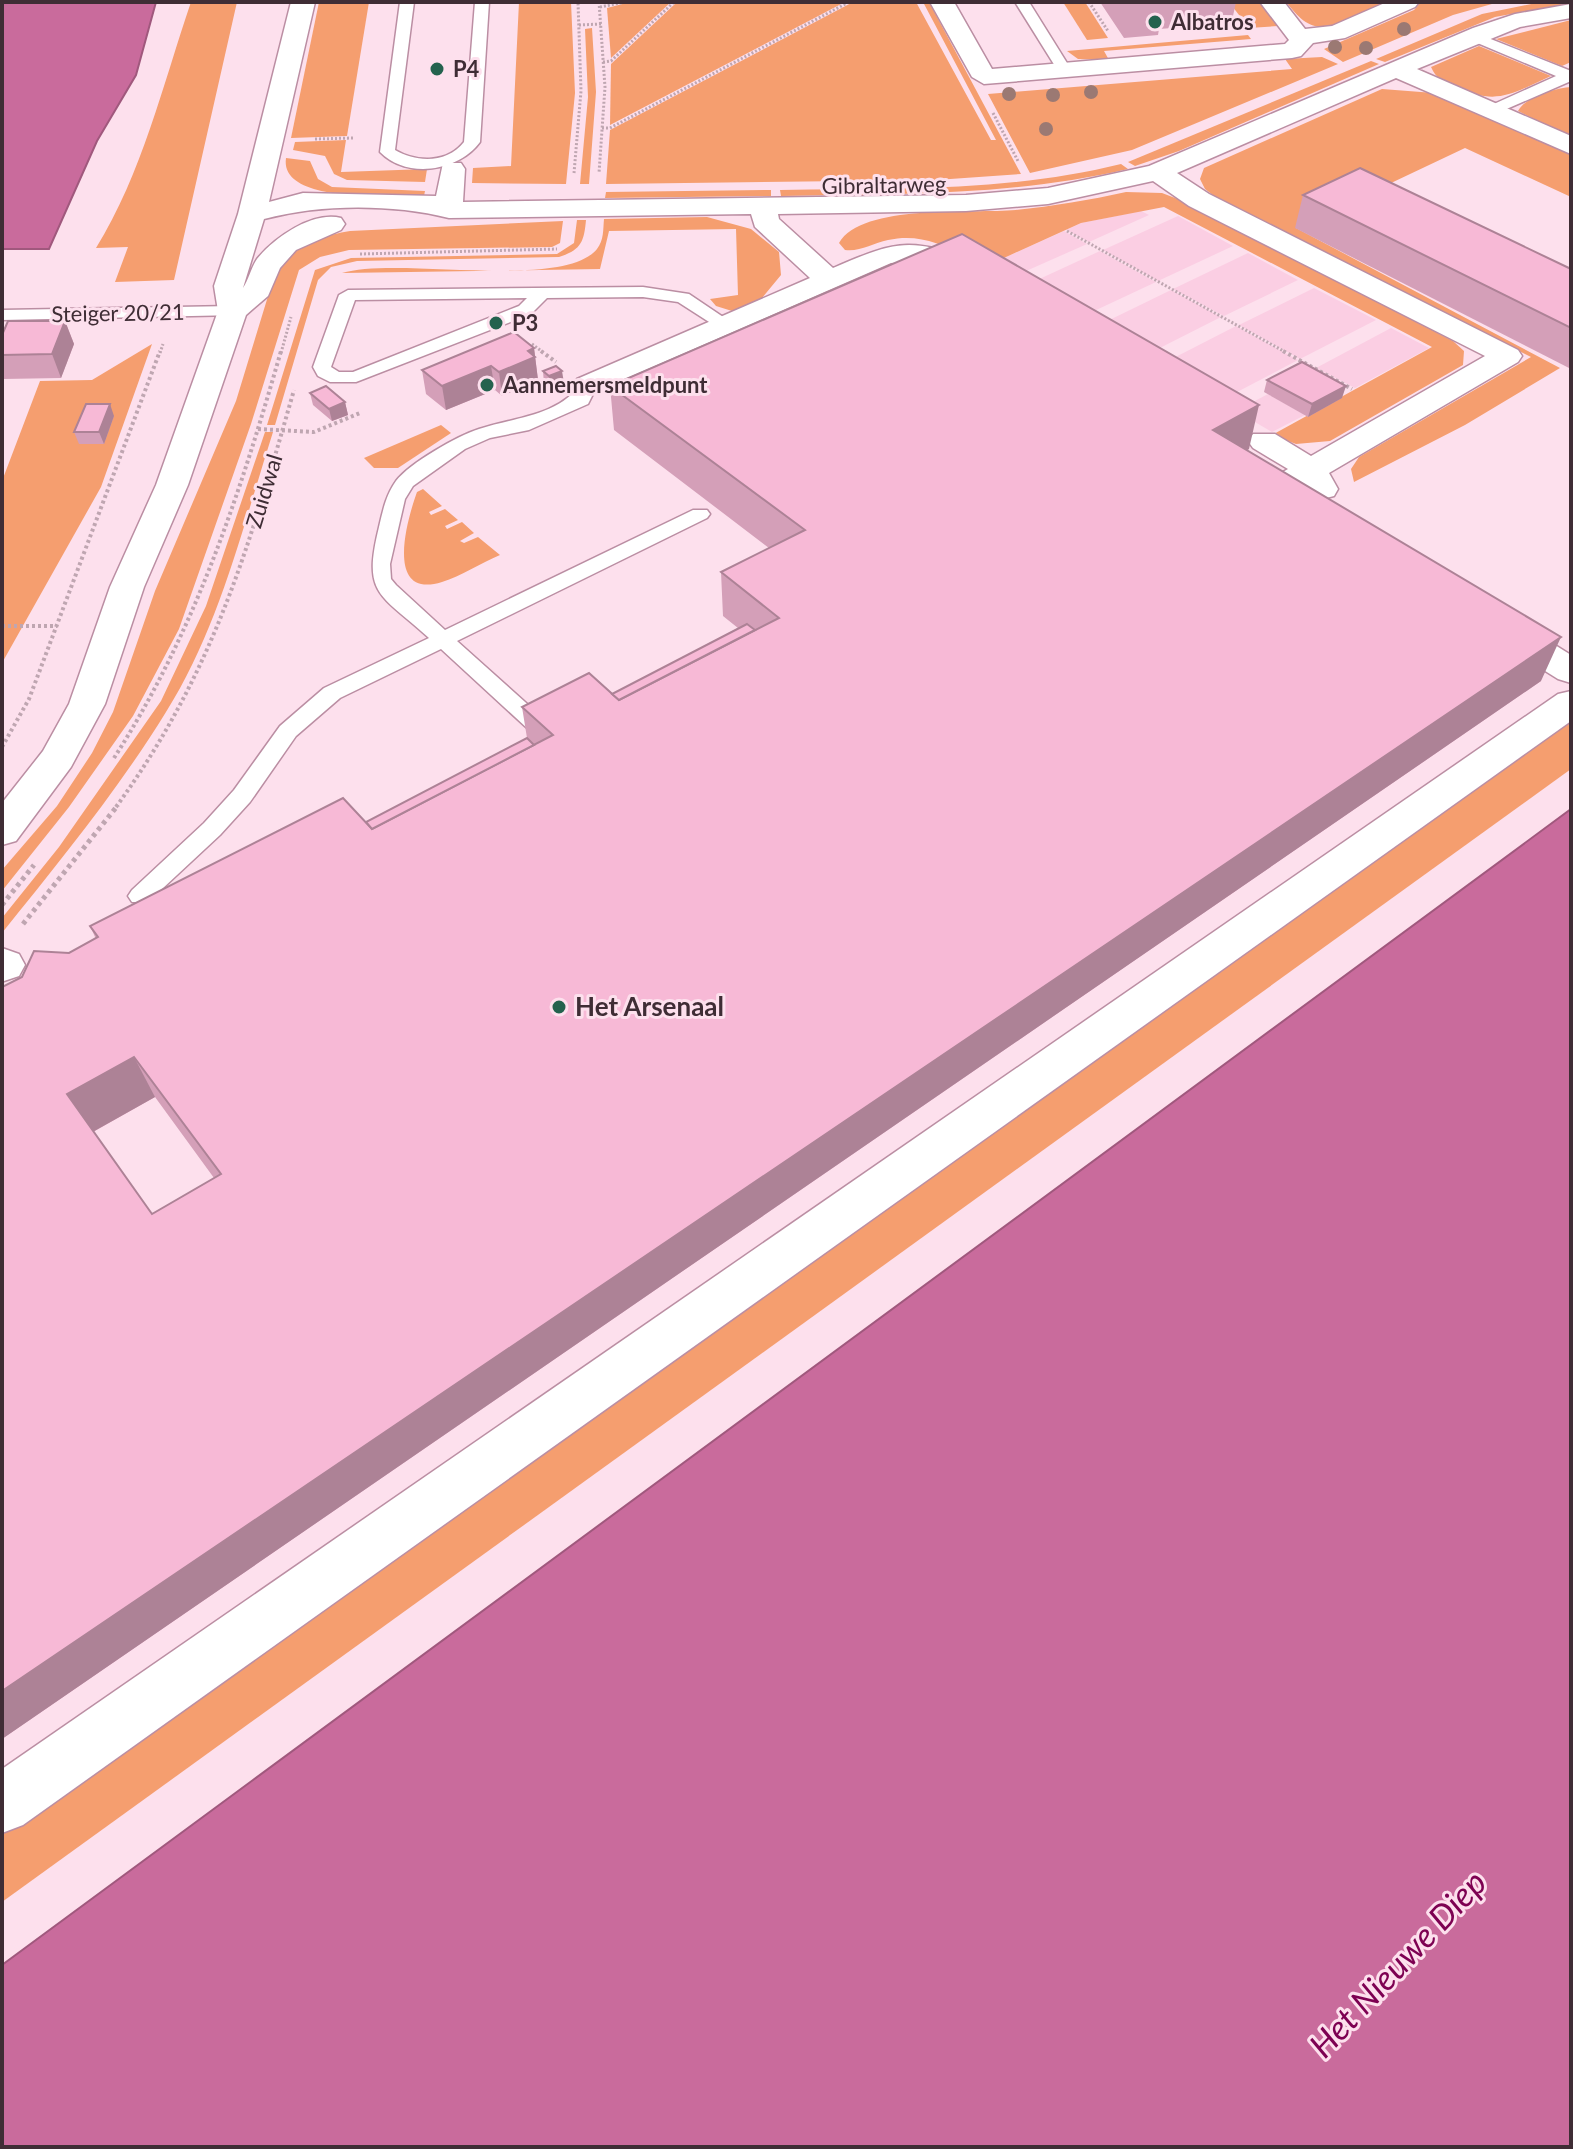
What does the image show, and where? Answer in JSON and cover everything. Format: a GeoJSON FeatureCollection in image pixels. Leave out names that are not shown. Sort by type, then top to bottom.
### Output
{"type":"FeatureCollection","features":[{"type":"Feature","properties":{"kind":"street"},"geometry":{"type":"LineString","coordinates":[[2,831],[70,737],[87,704],[127,587],[172,485],[233,311],[228,286],[252,214],[303,2]]}},
{"type":"Feature","properties":{"kind":"street"},"geometry":{"type":"LineString","coordinates":[[942,2],[984,77],[1292,51],[1302,44],[1300,37],[1272,2]]}},
{"type":"Feature","properties":{"kind":"street"},"geometry":{"type":"LineString","coordinates":[[1300,37],[1337,33],[1407,2]]}},
{"type":"Feature","properties":{"kind":"street","name":"Gibraltarweg"},"geometry":{"type":"LineString","coordinates":[[252,214],[303,201],[430,203],[449,210],[764,206],[826,243],[1015,200],[1098,187],[1157,172],[1473,36],[1515,21],[1571,11]]}},
{"type":"Feature","properties":{"kind":"street"},"geometry":{"type":"LineString","coordinates":[[1396,69],[1571,146]]}},
{"type":"Feature","properties":{"kind":"street"},"geometry":{"type":"LineString","coordinates":[[449,210],[452,169]]}},
{"type":"Feature","properties":{"kind":"street"},"geometry":{"type":"LineString","coordinates":[[1157,172],[1199,200],[1507,356],[1252,504]]}},
{"type":"Feature","properties":{"kind":"street"},"geometry":{"type":"LineString","coordinates":[[764,206],[765,221],[826,243],[886,255],[912,251],[941,255],[983,276]]}},
{"type":"Feature","properties":{"kind":"street","name":"Gibraltarweg"},"geometry":{"type":"LineString","coordinates":[[252,214],[295,223],[331,224],[428,219],[449,210]]}},
{"type":"Feature","properties":{"kind":"street"},"geometry":{"type":"LineString","coordinates":[[233,311],[258,290],[274,255],[298,237],[331,224]]}},
{"type":"Feature","properties":{"kind":"street"},"geometry":{"type":"LineString","coordinates":[[588,386],[726,325],[826,243]]}},
{"type":"Feature","properties":{"kind":"street"},"geometry":{"type":"LineString","coordinates":[[1258,438],[1310,469],[1339,520]]}},
{"type":"Feature","properties":{"kind":"street"},"geometry":{"type":"LineString","coordinates":[[1476,612],[1571,671]]}},
{"type":"Feature","properties":{"kind":"street"},"geometry":{"type":"LineString","coordinates":[[2,1804],[1571,703]]}},
{"type":"Feature","properties":{"kind":"lane"},"geometry":{"type":"LineString","coordinates":[[407,2],[387,146],[388,152],[403,161],[427,163],[452,159],[472,142],[482,2]]}},
{"type":"Feature","properties":{"kind":"lane"},"geometry":{"type":"LineString","coordinates":[[1022,2],[1065,71]]}},
{"type":"Feature","properties":{"kind":"lane"},"geometry":{"type":"LineString","coordinates":[[1473,36],[1570,76]]}},
{"type":"Feature","properties":{"kind":"lane"},"geometry":{"type":"LineString","coordinates":[[1490,111],[1570,76]]}},
{"type":"Feature","properties":{"kind":"lane"},"geometry":{"type":"LineString","coordinates":[[544,292],[525,310],[356,377],[336,378],[324,372],[322,367],[348,295],[544,292],[663,294],[683,298],[726,325]]}},
{"type":"Feature","properties":{"kind":"lane","name":"Steiger 20/21"},"geometry":{"type":"LineString","coordinates":[[2,315],[233,311]]}},
{"type":"Feature","properties":{"kind":"lane"},"geometry":{"type":"LineString","coordinates":[[536,724],[389,590],[381,579],[380,564],[395,499],[405,482],[436,458],[485,433],[522,426],[582,400],[588,386]]}},
{"type":"Feature","properties":{"kind":"lane"},"geometry":{"type":"LineString","coordinates":[[140,896],[212,829],[242,796],[288,731],[309,711],[359,679],[700,514]]}},
{"type":"Feature","properties":{"kind":"path"},"geometry":{"type":"LineString","coordinates":[[578,2],[583,208]]}},
{"type":"Feature","properties":{"kind":"path"},"geometry":{"type":"LineString","coordinates":[[351,254],[556,250],[567,242],[583,208],[602,128],[603,62],[599,4],[625,2]]}},
{"type":"Feature","properties":{"kind":"path"},"geometry":{"type":"LineString","coordinates":[[603,62],[611,61],[674,2]]}},
{"type":"Feature","properties":{"kind":"path"},"geometry":{"type":"LineString","coordinates":[[602,128],[610,128],[849,2]]}},
{"type":"Feature","properties":{"kind":"path"},"geometry":{"type":"LineString","coordinates":[[1089,2],[1108,31]]}},
{"type":"Feature","properties":{"kind":"path"},"geometry":{"type":"LineString","coordinates":[[579,25],[601,24]]}},
{"type":"Feature","properties":{"kind":"path"},"geometry":{"type":"LineString","coordinates":[[984,77],[978,84],[1021,166]]}},
{"type":"Feature","properties":{"kind":"path"},"geometry":{"type":"LineString","coordinates":[[1066,231],[1352,389]]}},
{"type":"Feature","properties":{"kind":"path","name":"Zuidwal"},"geometry":{"type":"LineString","coordinates":[[107,767],[152,700],[195,611],[258,429],[293,309]]}},
{"type":"Feature","properties":{"kind":"path"},"geometry":{"type":"LineString","coordinates":[[2,747],[29,699],[175,312]]}},
{"type":"Feature","properties":{"kind":"path"},"geometry":{"type":"LineString","coordinates":[[530,343],[588,386]]}},
{"type":"Feature","properties":{"kind":"path"},"geometry":{"type":"LineString","coordinates":[[547,356],[557,352]]}},
{"type":"Feature","properties":{"kind":"path","name":"Zuidwal"},"geometry":{"type":"LineString","coordinates":[[8,953],[102,824],[193,686],[235,588],[296,385]]}},
{"type":"Feature","properties":{"kind":"path"},"geometry":{"type":"LineString","coordinates":[[258,429],[314,432],[367,410]]}},
{"type":"Feature","properties":{"kind":"path"},"geometry":{"type":"LineString","coordinates":[[2,626],[114,626]]}},
{"type":"Feature","properties":{"kind":"path"},"geometry":{"type":"LineString","coordinates":[[2,905],[37,862]]}},
{"type":"Feature","properties":{"kind":"shaded area"},"geometry":{"type":"Polygon","coordinates":[[[191,2],[237,2],[174,280],[115,282],[128,247],[96,248],[139,159],[191,2]]]}},
{"type":"Feature","properties":{"kind":"shaded area"},"geometry":{"type":"Polygon","coordinates":[[[319,2],[369,2],[347,136],[291,138],[319,2]]]}},
{"type":"Feature","properties":{"kind":"shaded area"},"geometry":{"type":"Polygon","coordinates":[[[519,2],[571,2],[575,93],[566,184],[472,183],[473,168],[511,166],[519,2]]]}},
{"type":"Feature","properties":{"kind":"shaded area"},"geometry":{"type":"Polygon","coordinates":[[[630,2],[671,2],[611,58],[607,8],[630,2]]]}},
{"type":"Feature","properties":{"kind":"shaded area"},"geometry":{"type":"Polygon","coordinates":[[[677,2],[845,2],[610,125],[611,64],[677,2]]]}},
{"type":"Feature","properties":{"kind":"shaded area"},"geometry":{"type":"Polygon","coordinates":[[[853,2],[916,2],[991,140],[996,140],[923,2],[929,2],[1021,174],[936,180],[606,184],[610,130],[853,2]]]}},
{"type":"Feature","properties":{"kind":"shaded area"},"geometry":{"type":"Polygon","coordinates":[[[1063,2],[1085,2],[1108,38],[1087,40],[1063,2]]]}},
{"type":"Feature","properties":{"kind":"shaded area"},"geometry":{"type":"Polygon","coordinates":[[[1229,2],[1259,2],[1278,26],[1249,28],[1229,2]]]}},
{"type":"Feature","properties":{"kind":"shaded area"},"geometry":{"type":"Polygon","coordinates":[[[1286,2],[1392,2],[1331,27],[1323,27],[1305,22],[1286,2]]]}},
{"type":"Feature","properties":{"kind":"shaded area"},"geometry":{"type":"Polygon","coordinates":[[[1421,2],[1499,2],[1453,15],[1343,62],[1324,49],[1414,10],[1421,2]]]}},
{"type":"Feature","properties":{"kind":"shaded area"},"geometry":{"type":"Polygon","coordinates":[[[1541,2],[1571,3],[1495,17],[1385,62],[1376,59],[1482,14],[1541,2]]]}},
{"type":"Feature","properties":{"kind":"shaded area"},"geometry":{"type":"Polygon","coordinates":[[[1571,20],[1571,62],[1562,66],[1496,39],[1571,20]]]}},
{"type":"Feature","properties":{"kind":"shaded area"},"geometry":{"type":"Polygon","coordinates":[[[592,28],[596,92],[589,184],[580,184],[588,97],[585,29],[592,28]]]}},
{"type":"Feature","properties":{"kind":"shaded area"},"geometry":{"type":"Polygon","coordinates":[[[1248,35],[1251,39],[1104,51],[1109,60],[1078,59],[1067,51],[1248,35]]]}},
{"type":"Feature","properties":{"kind":"shaded area"},"geometry":{"type":"Polygon","coordinates":[[[1479,46],[1551,76],[1494,97],[1470,93],[1444,82],[1431,67],[1479,46]]]}},
{"type":"Feature","properties":{"kind":"shaded area"},"geometry":{"type":"Polygon","coordinates":[[[1322,57],[1338,64],[1132,150],[1030,173],[988,94],[1292,69],[1285,59],[1322,57]]]}},
{"type":"Feature","properties":{"kind":"shaded area"},"geometry":{"type":"Polygon","coordinates":[[[1371,61],[1379,64],[1179,151],[1135,166],[1128,162],[1371,61]]]}},
{"type":"Feature","properties":{"kind":"shaded area"},"geometry":{"type":"Polygon","coordinates":[[[1571,87],[1571,138],[1518,111],[1549,91],[1571,87]]]}},
{"type":"Feature","properties":{"kind":"shaded area"},"geometry":{"type":"Polygon","coordinates":[[[1382,89],[1434,93],[1571,154],[1571,197],[1465,148],[1296,228],[1560,368],[1465,425],[1354,482],[1351,469],[1359,457],[1531,357],[1218,199],[1205,189],[1200,179],[1204,168],[1382,89]]]}},
{"type":"Feature","properties":{"kind":"shaded area"},"geometry":{"type":"Polygon","coordinates":[[[346,140],[341,172],[427,169],[425,182],[347,180],[334,174],[325,156],[293,150],[295,142],[346,140]]]}},
{"type":"Feature","properties":{"kind":"shaded area"},"geometry":{"type":"Polygon","coordinates":[[[286,158],[310,161],[318,179],[332,187],[425,191],[424,196],[366,196],[319,190],[301,184],[289,173],[286,158]]]}},
{"type":"Feature","properties":{"kind":"shaded area"},"geometry":{"type":"Polygon","coordinates":[[[1121,164],[1128,169],[999,189],[781,196],[780,190],[994,184],[1036,180],[1121,164]]]}},
{"type":"Feature","properties":{"kind":"shaded area"},"geometry":{"type":"Polygon","coordinates":[[[771,190],[771,196],[605,198],[606,192],[771,190]]]}},
{"type":"Feature","properties":{"kind":"shaded area"},"geometry":{"type":"Polygon","coordinates":[[[1126,192],[1162,193],[1183,201],[1453,341],[1464,351],[1463,365],[1330,441],[1296,444],[1272,435],[1432,347],[1164,207],[1081,223],[984,267],[949,248],[914,238],[888,240],[851,250],[845,250],[839,243],[851,230],[894,216],[1016,210],[1126,192]]]}},
{"type":"Feature","properties":{"kind":"shaded area"},"geometry":{"type":"Polygon","coordinates":[[[1141,211],[1149,215],[1089,242],[1066,230],[1081,223],[1141,211]]]}},
{"type":"Feature","properties":{"kind":"shaded area"},"geometry":{"type":"Polygon","coordinates":[[[1178,216],[1233,246],[1158,281],[1103,250],[1178,216]]]}},
{"type":"Feature","properties":{"kind":"shaded area"},"geometry":{"type":"Polygon","coordinates":[[[707,217],[751,229],[779,252],[781,275],[762,298],[732,311],[716,306],[710,299],[738,295],[736,229],[609,231],[600,269],[520,270],[550,268],[578,261],[599,246],[604,219],[707,217]]]}},
{"type":"Feature","properties":{"kind":"shaded area"},"geometry":{"type":"Polygon","coordinates":[[[577,220],[586,220],[582,240],[577,248],[559,257],[357,261],[331,267],[318,280],[275,425],[267,425],[315,270],[351,258],[557,254],[574,243],[577,220]]]}},
{"type":"Feature","properties":{"kind":"shaded area"},"geometry":{"type":"Polygon","coordinates":[[[563,221],[560,243],[552,247],[349,250],[320,257],[299,270],[251,424],[179,629],[133,716],[69,807],[2,891],[2,870],[57,806],[92,753],[113,712],[155,591],[236,401],[276,270],[291,254],[309,243],[350,231],[563,221]]]}},
{"type":"Feature","properties":{"kind":"shaded area"},"geometry":{"type":"Polygon","coordinates":[[[1064,231],[1087,244],[1008,279],[986,266],[1064,231]]]}},
{"type":"Feature","properties":{"kind":"shaded area"},"geometry":{"type":"Polygon","coordinates":[[[1100,251],[1156,282],[1077,319],[1022,287],[1100,251]]]}},
{"type":"Feature","properties":{"kind":"shaded area"},"geometry":{"type":"Polygon","coordinates":[[[1248,253],[1298,280],[1224,316],[1173,289],[1248,253]]]}},
{"type":"Feature","properties":{"kind":"shaded area"},"geometry":{"type":"Polygon","coordinates":[[[400,268],[503,271],[342,273],[400,268]]]}},
{"type":"Feature","properties":{"kind":"shaded area"},"geometry":{"type":"Polygon","coordinates":[[[1314,288],[1376,320],[1300,359],[1239,325],[1314,288]]]}},
{"type":"Feature","properties":{"kind":"shaded area"},"geometry":{"type":"Polygon","coordinates":[[[1171,290],[1221,317],[1142,357],[1093,328],[1171,290]]]}},
{"type":"Feature","properties":{"kind":"shaded area"},"geometry":{"type":"Polygon","coordinates":[[[1236,326],[1298,360],[1218,402],[1158,366],[1236,326]]]}},
{"type":"Feature","properties":{"kind":"shaded area"},"geometry":{"type":"Polygon","coordinates":[[[1391,328],[1429,348],[1355,388],[1316,368],[1391,328]]]}},
{"type":"Feature","properties":{"kind":"shaded area"},"geometry":{"type":"Polygon","coordinates":[[[152,344],[101,487],[2,663],[2,481],[40,381],[92,380],[152,344]]]}},
{"type":"Feature","properties":{"kind":"shaded area"},"geometry":{"type":"Polygon","coordinates":[[[1268,394],[1305,415],[1272,432],[1236,411],[1268,394]]]}},
{"type":"Feature","properties":{"kind":"shaded area"},"geometry":{"type":"Polygon","coordinates":[[[441,425],[451,433],[398,468],[374,468],[364,458],[441,425]]]}},
{"type":"Feature","properties":{"kind":"shaded area"},"geometry":{"type":"Polygon","coordinates":[[[265,432],[273,432],[240,540],[215,611],[185,680],[148,741],[108,797],[2,933],[2,918],[59,847],[161,701],[206,606],[265,432]]]}},
{"type":"Feature","properties":{"kind":"shaded area"},"geometry":{"type":"Polygon","coordinates":[[[423,489],[442,506],[429,512],[431,515],[445,509],[458,520],[445,526],[447,529],[462,522],[474,533],[460,541],[464,543],[478,537],[500,555],[442,582],[424,584],[412,579],[406,568],[405,536],[417,492],[423,489]]]}},
{"type":"Feature","properties":{"kind":"shaded area"},"geometry":{"type":"Polygon","coordinates":[[[1571,715],[1571,769],[2,1902],[2,1829],[1571,715]]]}},
{"type":"Feature","properties":{"kind":"water"},"geometry":{"type":"Polygon","coordinates":[[[2,2],[156,2],[136,75],[97,141],[49,249],[2,249],[2,2]]]}},
{"type":"Feature","properties":{"kind":"water","name":"Het Nieuwe Diep"},"geometry":{"type":"Polygon","coordinates":[[[1571,809],[1571,2147],[2,2147],[2,1965],[1571,809]]]}},
{"type":"Feature","properties":{"kind":"building"},"geometry":{"type":"Polygon","coordinates":[[[1360,168],[1571,269],[1571,328],[1303,195],[1360,168]]]}},
{"type":"Feature","properties":{"kind":"building","name":"Het Arsenaal"},"geometry":{"type":"Polygon","coordinates":[[[962,234],[1259,405],[1213,430],[1561,637],[2,1691],[2,987],[22,977],[34,951],[69,953],[98,937],[90,926],[343,798],[372,829],[553,735],[522,707],[589,673],[619,700],[779,618],[721,572],[805,530],[610,386],[962,234]],[[134,1057],[67,1094],[152,1214],[221,1174],[134,1057]]]}},
{"type":"Feature","properties":{"kind":"building"},"geometry":{"type":"Polygon","coordinates":[[[8,321],[65,321],[52,354],[2,355],[2,335],[8,321]]]}},
{"type":"Feature","properties":{"kind":"building"},"geometry":{"type":"Polygon","coordinates":[[[514,332],[534,348],[528,351],[535,357],[499,372],[491,366],[442,386],[422,370],[514,332]]]}},
{"type":"Feature","properties":{"kind":"building"},"geometry":{"type":"Polygon","coordinates":[[[1302,362],[1346,386],[1312,404],[1267,380],[1302,362]]]}},
{"type":"Feature","properties":{"kind":"building"},"geometry":{"type":"Polygon","coordinates":[[[556,366],[562,371],[549,376],[543,371],[556,366]]]}},
{"type":"Feature","properties":{"kind":"building"},"geometry":{"type":"Polygon","coordinates":[[[326,386],[345,402],[329,409],[310,393],[326,386]]]}},
{"type":"Feature","properties":{"kind":"building"},"geometry":{"type":"Polygon","coordinates":[[[86,404],[110,404],[99,432],[74,432],[86,404]]]}},
{"type":"Feature","properties":{"kind":"building"},"geometry":{"type":"Polygon","coordinates":[[[747,624],[755,630],[619,700],[612,694],[747,624]]]}},
{"type":"Feature","properties":{"kind":"building"},"geometry":{"type":"Polygon","coordinates":[[[527,738],[534,745],[372,829],[366,822],[527,738]]]}},
{"type":"Feature","properties":{"kind":"place","name":"Albatros"},"geometry":{"type":"Point","coordinates":[1155,22]}},
{"type":"Feature","properties":{"kind":"place","name":"P4"},"geometry":{"type":"Point","coordinates":[437,69]}},
{"type":"Feature","properties":{"kind":"place","name":"P3"},"geometry":{"type":"Point","coordinates":[496,323]}},
{"type":"Feature","properties":{"kind":"place","name":"Aannemersmeldpunt"},"geometry":{"type":"Point","coordinates":[487,385]}},
{"type":"Feature","properties":{"kind":"place","name":"Het Arsenaal"},"geometry":{"type":"Point","coordinates":[559,1007]}}]}
